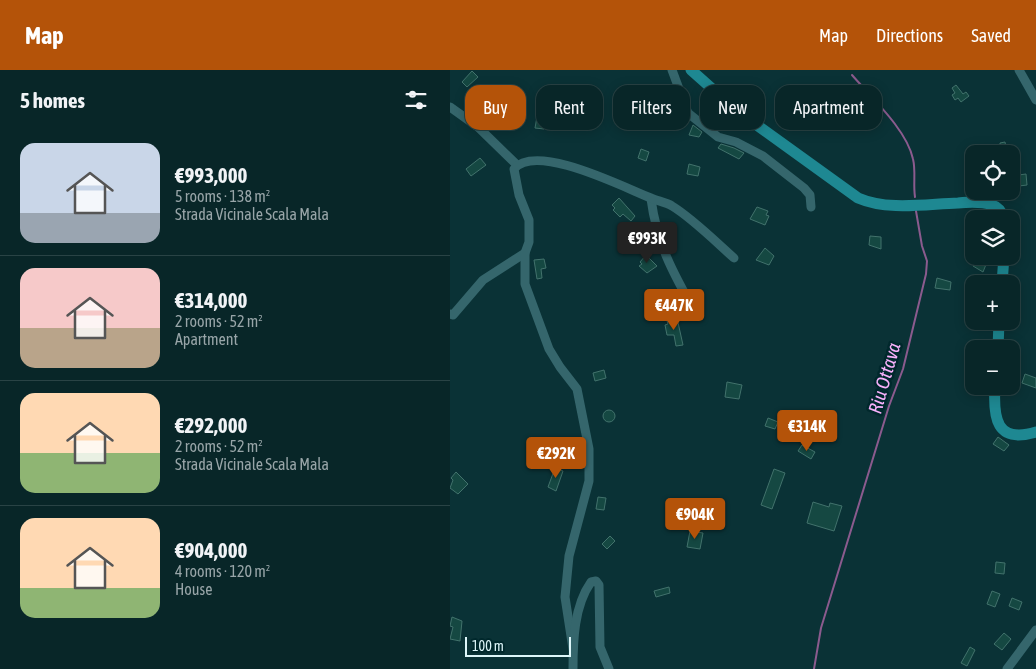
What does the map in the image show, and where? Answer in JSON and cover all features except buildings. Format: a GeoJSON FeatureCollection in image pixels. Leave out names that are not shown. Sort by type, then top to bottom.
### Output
{"type":"FeatureCollection","features":[{"type":"Feature","properties":{"kind":"main road"},"geometry":{"type":"LineString","coordinates":[[691,70],[736,110],[858,198],[877,204],[910,205],[976,202],[990,204],[999,210]]}},
{"type":"Feature","properties":{"kind":"main road"},"geometry":{"type":"LineString","coordinates":[[995,395],[995,421],[1001,428],[1009,434],[1019,435],[1036,432]]}},
{"type":"Feature","properties":{"kind":"street"},"geometry":{"type":"LineString","coordinates":[[672,70],[688,113],[718,137],[736,142],[763,156],[804,188],[810,195],[811,207]]}},
{"type":"Feature","properties":{"kind":"street"},"geometry":{"type":"LineString","coordinates":[[1019,70],[1036,100]]}},
{"type":"Feature","properties":{"kind":"street"},"geometry":{"type":"LineString","coordinates":[[450,107],[478,127],[517,165]]}},
{"type":"Feature","properties":{"kind":"street"},"geometry":{"type":"LineString","coordinates":[[573,648],[564,597],[569,556],[589,481],[589,450],[577,388],[560,367],[549,349],[525,284],[525,253],[529,242],[529,220],[514,178],[514,169],[517,165],[526,161],[562,164],[596,174],[651,199],[672,205],[734,258]]}},
{"type":"Feature","properties":{"kind":"street"},"geometry":{"type":"LineString","coordinates":[[651,199],[655,227],[668,263],[695,312]]}},
{"type":"Feature","properties":{"kind":"street"},"geometry":{"type":"LineString","coordinates":[[450,314],[454,315],[483,280],[525,253]]}},
{"type":"Feature","properties":{"kind":"street"},"geometry":{"type":"LineString","coordinates":[[573,669],[573,648],[578,612],[584,592],[591,582],[596,581],[599,585],[600,647],[605,663],[610,669]]}},
{"type":"Feature","properties":{"kind":"street"},"geometry":{"type":"LineString","coordinates":[[1007,669],[1036,630]]}},
{"type":"Feature","properties":{"kind":"waterway","name":"Riu Ottava"},"geometry":{"type":"LineString","coordinates":[[852,75],[887,114],[904,137],[914,164],[915,197]]}},
{"type":"Feature","properties":{"kind":"waterway","name":"Riu Ottava"},"geometry":{"type":"LineString","coordinates":[[814,669],[821,628],[889,406],[903,369],[926,274],[927,261],[922,246],[916,211]]}}]}
